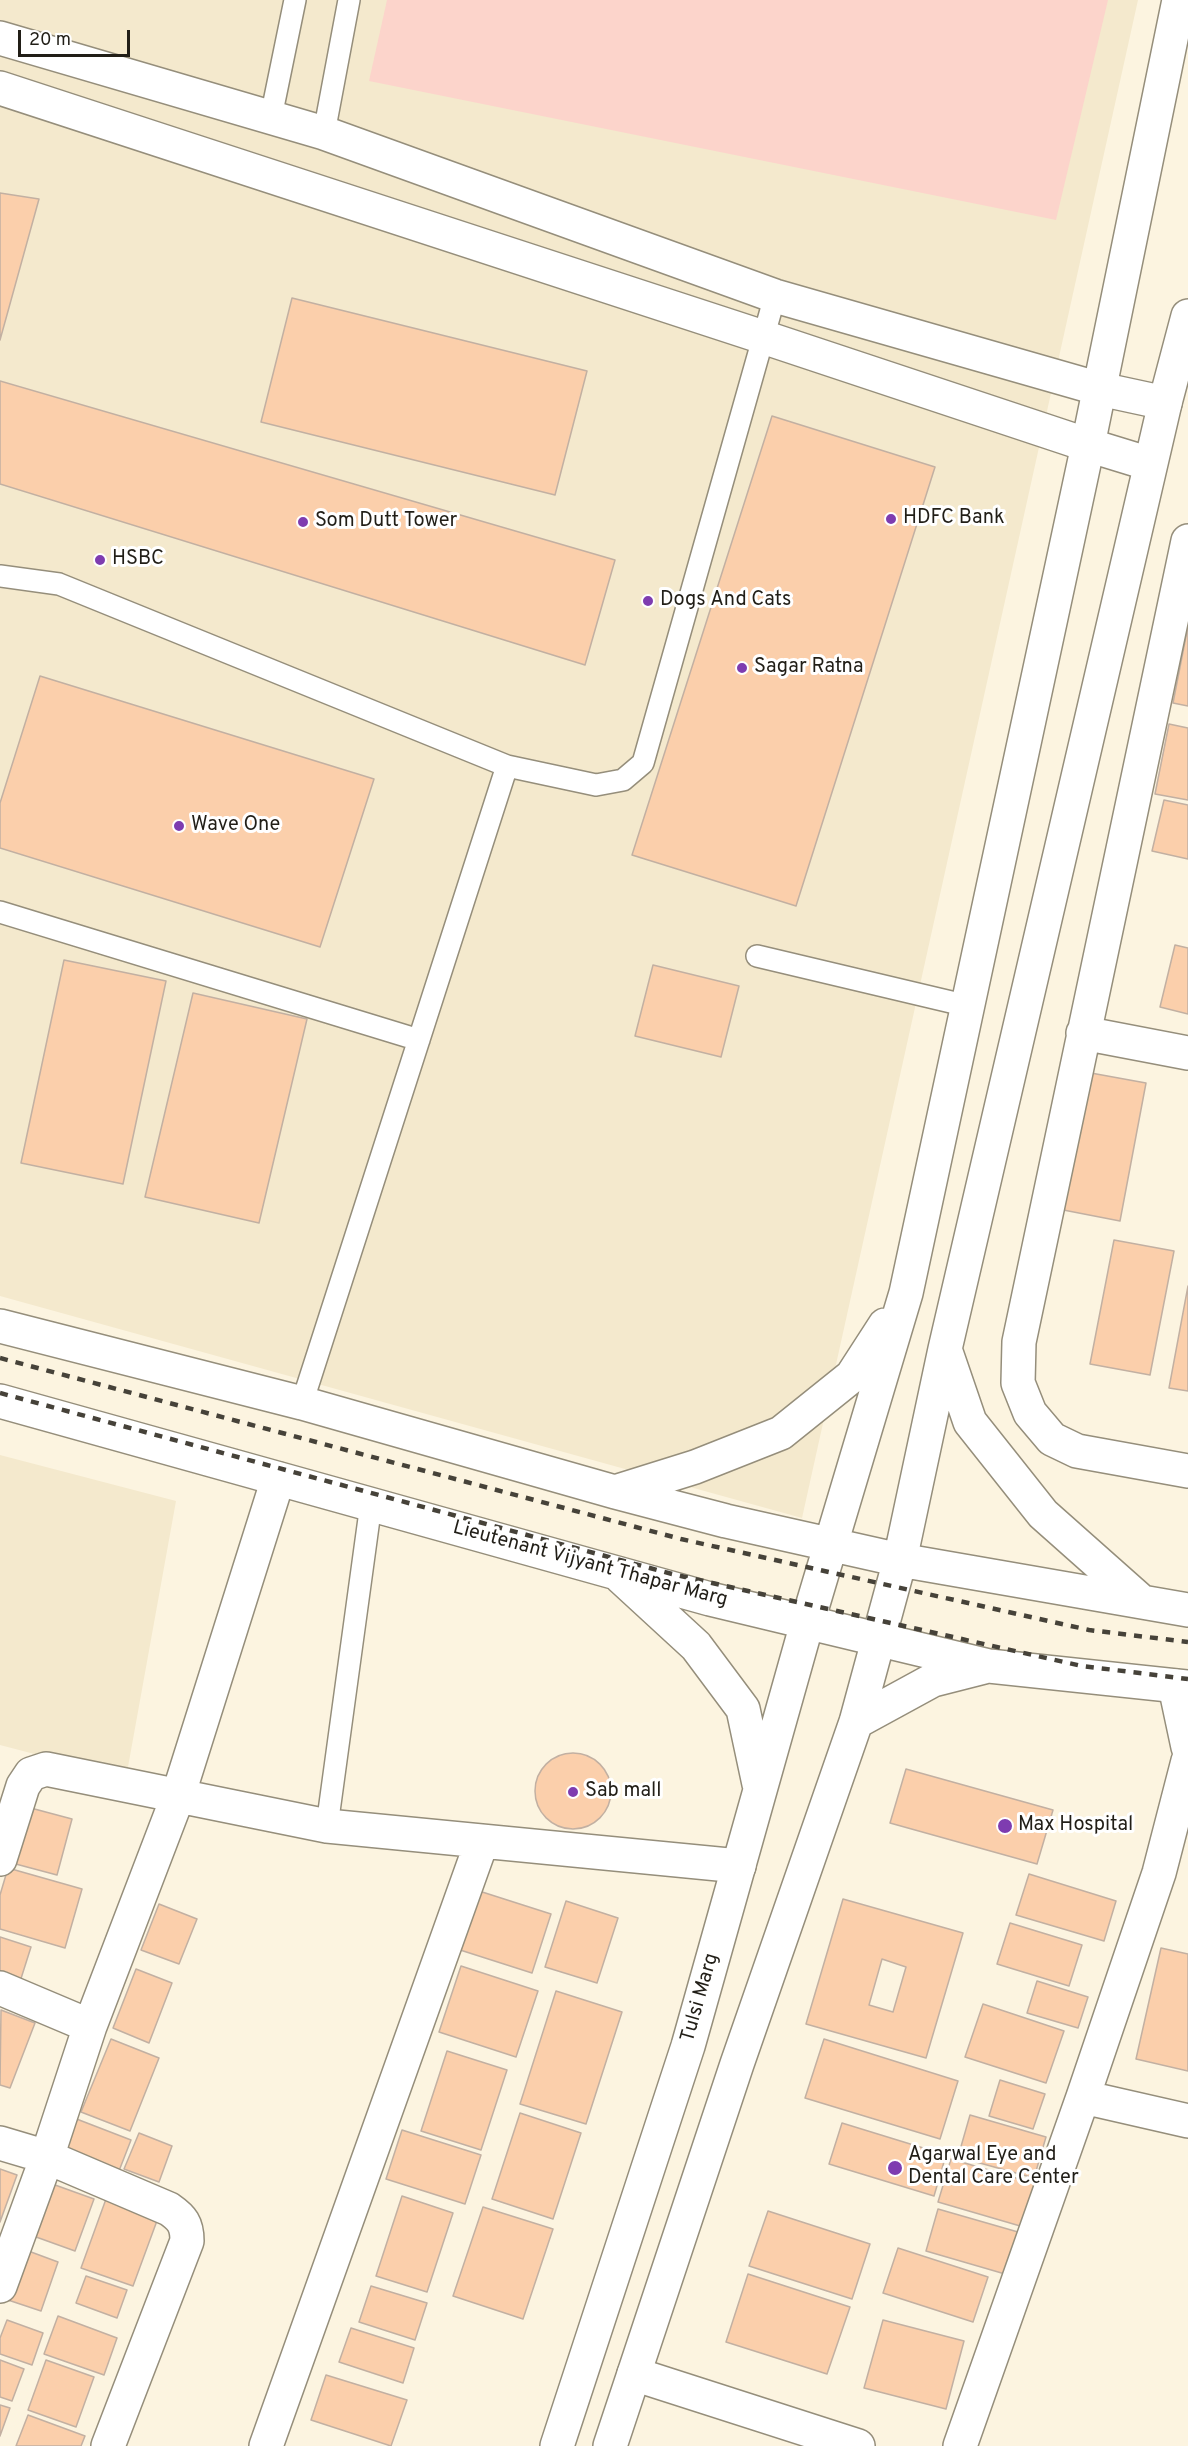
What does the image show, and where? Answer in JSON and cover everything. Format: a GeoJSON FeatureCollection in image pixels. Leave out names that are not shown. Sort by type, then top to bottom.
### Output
{"type":"FeatureCollection","features":[{"type":"Feature","properties":{"kind":"street","name":"Tulsi Marg"},"geometry":{"type":"LineString","coordinates":[[557,2446],[688,2046],[808,1622],[906,1293],[1100,389],[1179,0]]}},
{"type":"Feature","properties":{"kind":"street"},"geometry":{"type":"LineString","coordinates":[[0,38],[324,133],[775,296],[1100,389],[1165,403]]}},
{"type":"Feature","properties":{"kind":"street"},"geometry":{"type":"LineString","coordinates":[[0,88],[1150,464]]}},
{"type":"Feature","properties":{"kind":"street"},"geometry":{"type":"LineString","coordinates":[[610,2446],[737,2064],[856,1722],[879,1638],[900,1560],[945,1349],[1150,464],[1188,316]]}},
{"type":"Feature","properties":{"kind":"street"},"geometry":{"type":"LineString","coordinates":[[1188,541],[1019,1342],[1018,1383],[1030,1413],[1052,1439],[1077,1451],[1188,1471]]}},
{"type":"Feature","properties":{"kind":"street"},"geometry":{"type":"LineString","coordinates":[[1083,1033],[1188,1053]]}},
{"type":"Feature","properties":{"kind":"street"},"geometry":{"type":"LineString","coordinates":[[615,1492],[695,1467],[782,1433],[852,1376],[906,1293]]}},
{"type":"Feature","properties":{"kind":"street"},"geometry":{"type":"LineString","coordinates":[[0,1326],[302,1403],[615,1492],[831,1545],[900,1560],[1188,1610]]}},
{"type":"Feature","properties":{"kind":"street"},"geometry":{"type":"LineString","coordinates":[[945,1349],[970,1422],[1043,1514],[1141,1601]]}},
{"type":"Feature","properties":{"kind":"street","name":"Lieutenant Vijyant Thapar Marg"},"geometry":{"type":"LineString","coordinates":[[0,1401],[710,1599],[989,1666],[1182,1687]]}},
{"type":"Feature","properties":{"kind":"street"},"geometry":{"type":"LineString","coordinates":[[0,2286],[47,2157],[90,2026],[178,1796],[278,1479]]}},
{"type":"Feature","properties":{"kind":"street"},"geometry":{"type":"LineString","coordinates":[[616,1573],[696,1646],[743,1709],[760,1789]]}},
{"type":"Feature","properties":{"kind":"street"},"geometry":{"type":"LineString","coordinates":[[856,1722],[933,1680],[989,1666]]}},
{"type":"Feature","properties":{"kind":"street"},"geometry":{"type":"LineString","coordinates":[[1182,1687],[1188,1747]]}},
{"type":"Feature","properties":{"kind":"street"},"geometry":{"type":"LineString","coordinates":[[960,2446],[1159,1873],[1188,1761]]}},
{"type":"Feature","properties":{"kind":"street"},"geometry":{"type":"LineString","coordinates":[[0,1858],[23,1786],[31,1774],[46,1769],[327,1826],[739,1866]]}},
{"type":"Feature","properties":{"kind":"street"},"geometry":{"type":"LineString","coordinates":[[266,2446],[482,1841]]}},
{"type":"Feature","properties":{"kind":"street"},"geometry":{"type":"LineString","coordinates":[[0,1988],[90,2026]]}},
{"type":"Feature","properties":{"kind":"street"},"geometry":{"type":"LineString","coordinates":[[1083,2097],[1188,2121]]}},
{"type":"Feature","properties":{"kind":"street"},"geometry":{"type":"LineString","coordinates":[[0,2142],[47,2157],[169,2210],[182,2218],[187,2228],[187,2241],[108,2446]]}},
{"type":"Feature","properties":{"kind":"street"},"geometry":{"type":"LineString","coordinates":[[634,2374],[858,2446]]}},
{"type":"Feature","properties":{"kind":"lane"},"geometry":{"type":"LineString","coordinates":[[271,117],[295,0]]}},
{"type":"Feature","properties":{"kind":"lane"},"geometry":{"type":"LineString","coordinates":[[324,133],[349,0]]}},
{"type":"Feature","properties":{"kind":"lane"},"geometry":{"type":"LineString","coordinates":[[0,576],[59,584],[507,766],[596,785],[623,780],[643,763],[775,296]]}},
{"type":"Feature","properties":{"kind":"lane"},"geometry":{"type":"LineString","coordinates":[[302,1403],[507,766]]}},
{"type":"Feature","properties":{"kind":"lane"},"geometry":{"type":"LineString","coordinates":[[0,912],[419,1040]]}},
{"type":"Feature","properties":{"kind":"lane"},"geometry":{"type":"LineString","coordinates":[[757,956],[968,1006]]}},
{"type":"Feature","properties":{"kind":"lane"},"geometry":{"type":"LineString","coordinates":[[327,1826],[370,1504]]}},
{"type":"Feature","properties":{"kind":"shaded area"},"geometry":{"type":"Polygon","coordinates":[[[0,0],[1138,0],[802,1518],[0,1296],[0,0]]]}},
{"type":"Feature","properties":{"kind":"shaded area"},"geometry":{"type":"Polygon","coordinates":[[[387,0],[1108,0],[1056,220],[369,81],[387,0]]]}},
{"type":"Feature","properties":{"kind":"shaded area"},"geometry":{"type":"Polygon","coordinates":[[[0,1455],[176,1501],[126,1778],[0,1745],[0,1455]]]}},
{"type":"Feature","properties":{"kind":"building"},"geometry":{"type":"Polygon","coordinates":[[[0,193],[39,199],[0,340],[0,193]]]}},
{"type":"Feature","properties":{"kind":"building"},"geometry":{"type":"Polygon","coordinates":[[[292,298],[587,371],[555,495],[261,422],[292,298]]]}},
{"type":"Feature","properties":{"kind":"building","name":"Som Dutt Tower"},"geometry":{"type":"Polygon","coordinates":[[[0,381],[615,560],[585,665],[0,484],[0,381]]]}},
{"type":"Feature","properties":{"kind":"building"},"geometry":{"type":"Polygon","coordinates":[[[772,416],[935,467],[796,906],[632,855],[772,416]]]}},
{"type":"Feature","properties":{"kind":"building"},"geometry":{"type":"Polygon","coordinates":[[[1188,626],[1188,706],[1173,703],[1188,626]]]}},
{"type":"Feature","properties":{"kind":"building","name":"Wave One"},"geometry":{"type":"Polygon","coordinates":[[[40,676],[374,779],[320,947],[0,848],[0,803],[40,676]]]}},
{"type":"Feature","properties":{"kind":"building"},"geometry":{"type":"Polygon","coordinates":[[[1169,724],[1188,728],[1188,800],[1155,794],[1169,724]]]}},
{"type":"Feature","properties":{"kind":"building"},"geometry":{"type":"Polygon","coordinates":[[[1164,800],[1188,805],[1188,859],[1152,851],[1164,800]]]}},
{"type":"Feature","properties":{"kind":"building"},"geometry":{"type":"Polygon","coordinates":[[[1175,945],[1188,948],[1188,1014],[1160,1007],[1175,945]]]}},
{"type":"Feature","properties":{"kind":"building"},"geometry":{"type":"Polygon","coordinates":[[[64,960],[166,981],[123,1184],[21,1163],[64,960]]]}},
{"type":"Feature","properties":{"kind":"building"},"geometry":{"type":"Polygon","coordinates":[[[653,965],[739,986],[721,1057],[635,1036],[653,965]]]}},
{"type":"Feature","properties":{"kind":"building"},"geometry":{"type":"Polygon","coordinates":[[[193,993],[307,1019],[259,1223],[145,1197],[193,993]]]}},
{"type":"Feature","properties":{"kind":"building"},"geometry":{"type":"Polygon","coordinates":[[[1080,1071],[1146,1083],[1120,1221],[1053,1208],[1080,1071]]]}},
{"type":"Feature","properties":{"kind":"building"},"geometry":{"type":"Polygon","coordinates":[[[1114,1240],[1174,1251],[1150,1375],[1090,1364],[1114,1240]]]}},
{"type":"Feature","properties":{"kind":"building"},"geometry":{"type":"Polygon","coordinates":[[[1188,1286],[1188,1391],[1169,1388],[1188,1286]]]}},
{"type":"Feature","properties":{"kind":"building","name":"Sab mall"},"geometry":{"type":"Polygon","coordinates":[[[566,1753],[580,1753],[594,1759],[605,1770],[611,1784],[608,1806],[600,1818],[580,1829],[566,1829],[552,1823],[541,1812],[535,1798],[535,1784],[541,1770],[552,1759],[566,1753]]]}},
{"type":"Feature","properties":{"kind":"building"},"geometry":{"type":"Polygon","coordinates":[[[906,1769],[1053,1810],[1037,1864],[890,1823],[906,1769]]]}},
{"type":"Feature","properties":{"kind":"building"},"geometry":{"type":"Polygon","coordinates":[[[27,1807],[72,1819],[57,1875],[12,1863],[27,1807]]]}},
{"type":"Feature","properties":{"kind":"building"},"geometry":{"type":"Polygon","coordinates":[[[8,1868],[82,1889],[65,1948],[0,1929],[0,1895],[8,1868]]]}},
{"type":"Feature","properties":{"kind":"building"},"geometry":{"type":"Polygon","coordinates":[[[1029,1874],[1116,1901],[1104,1941],[1016,1915],[1029,1874]]]}},
{"type":"Feature","properties":{"kind":"building"},"geometry":{"type":"Polygon","coordinates":[[[476,1890],[551,1914],[532,1973],[457,1949],[476,1890]]]}},
{"type":"Feature","properties":{"kind":"building"},"geometry":{"type":"Polygon","coordinates":[[[843,1899],[963,1933],[926,2058],[806,2024],[843,1899]],[[882,1959],[869,2005],[893,2012],[906,1967],[882,1959]]]}},
{"type":"Feature","properties":{"kind":"building"},"geometry":{"type":"Polygon","coordinates":[[[566,1901],[618,1918],[597,1983],[545,1967],[566,1901]]]}},
{"type":"Feature","properties":{"kind":"building"},"geometry":{"type":"Polygon","coordinates":[[[159,1904],[197,1919],[179,1964],[141,1950],[159,1904]]]}},
{"type":"Feature","properties":{"kind":"building"},"geometry":{"type":"Polygon","coordinates":[[[1010,1923],[1082,1945],[1069,1986],[997,1964],[1010,1923]]]}},
{"type":"Feature","properties":{"kind":"building"},"geometry":{"type":"Polygon","coordinates":[[[0,1937],[31,1947],[18,1988],[0,1982],[0,1937]]]}},
{"type":"Feature","properties":{"kind":"building"},"geometry":{"type":"Polygon","coordinates":[[[1161,1948],[1188,1954],[1188,2071],[1136,2059],[1161,1948]]]}},
{"type":"Feature","properties":{"kind":"building"},"geometry":{"type":"Polygon","coordinates":[[[461,1966],[538,1991],[516,2057],[439,2032],[461,1966]]]}},
{"type":"Feature","properties":{"kind":"building"},"geometry":{"type":"Polygon","coordinates":[[[136,1969],[172,1983],[149,2043],[113,2028],[136,1969]]]}},
{"type":"Feature","properties":{"kind":"building"},"geometry":{"type":"Polygon","coordinates":[[[1037,1981],[1088,1997],[1078,2028],[1027,2013],[1037,1981]]]}},
{"type":"Feature","properties":{"kind":"building"},"geometry":{"type":"Polygon","coordinates":[[[556,1991],[622,2012],[586,2124],[520,2104],[556,1991]]]}},
{"type":"Feature","properties":{"kind":"building"},"geometry":{"type":"Polygon","coordinates":[[[983,2004],[1064,2031],[1046,2083],[965,2057],[983,2004]]]}},
{"type":"Feature","properties":{"kind":"building"},"geometry":{"type":"Polygon","coordinates":[[[1,2010],[35,2023],[10,2088],[0,2085],[1,2010]]]}},
{"type":"Feature","properties":{"kind":"building"},"geometry":{"type":"Polygon","coordinates":[[[111,2039],[159,2058],[130,2131],[81,2112],[111,2039]]]}},
{"type":"Feature","properties":{"kind":"building"},"geometry":{"type":"Polygon","coordinates":[[[824,2039],[958,2081],[940,2139],[805,2098],[824,2039]]]}},
{"type":"Feature","properties":{"kind":"building"},"geometry":{"type":"Polygon","coordinates":[[[447,2051],[507,2070],[481,2150],[421,2131],[447,2051]]]}},
{"type":"Feature","properties":{"kind":"building"},"geometry":{"type":"Polygon","coordinates":[[[1000,2080],[1045,2094],[1033,2129],[989,2116],[1000,2080]]]}},
{"type":"Feature","properties":{"kind":"building"},"geometry":{"type":"Polygon","coordinates":[[[520,2113],[581,2133],[553,2219],[492,2199],[520,2113]]]}},
{"type":"Feature","properties":{"kind":"building"},"geometry":{"type":"Polygon","coordinates":[[[970,2115],[1046,2137],[1034,2178],[958,2157],[970,2115]]]}},
{"type":"Feature","properties":{"kind":"building"},"geometry":{"type":"Polygon","coordinates":[[[74,2118],[131,2140],[117,2176],[60,2153],[74,2118]]]}},
{"type":"Feature","properties":{"kind":"building"},"geometry":{"type":"Polygon","coordinates":[[[842,2123],[946,2155],[934,2196],[829,2164],[842,2123]]]}},
{"type":"Feature","properties":{"kind":"building"},"geometry":{"type":"Polygon","coordinates":[[[402,2130],[481,2155],[465,2204],[386,2179],[402,2130]]]}},
{"type":"Feature","properties":{"kind":"building"},"geometry":{"type":"Polygon","coordinates":[[[139,2133],[172,2146],[159,2182],[124,2169],[139,2133]]]}},
{"type":"Feature","properties":{"kind":"building"},"geometry":{"type":"Polygon","coordinates":[[[951,2159],[1040,2185],[1027,2228],[938,2202],[951,2159]]]}},
{"type":"Feature","properties":{"kind":"building"},"geometry":{"type":"Polygon","coordinates":[[[0,2169],[17,2175],[0,2222],[0,2169]]]}},
{"type":"Feature","properties":{"kind":"building"},"geometry":{"type":"Polygon","coordinates":[[[44,2181],[94,2199],[75,2251],[25,2233],[44,2181]]]}},
{"type":"Feature","properties":{"kind":"building"},"geometry":{"type":"Polygon","coordinates":[[[402,2196],[453,2213],[427,2292],[376,2276],[402,2196]]]}},
{"type":"Feature","properties":{"kind":"building"},"geometry":{"type":"Polygon","coordinates":[[[106,2199],[158,2218],[133,2286],[81,2268],[106,2199]]]}},
{"type":"Feature","properties":{"kind":"building"},"geometry":{"type":"Polygon","coordinates":[[[483,2207],[553,2229],[523,2319],[453,2296],[483,2207]]]}},
{"type":"Feature","properties":{"kind":"building"},"geometry":{"type":"Polygon","coordinates":[[[938,2209],[1018,2232],[1005,2274],[926,2251],[938,2209]]]}},
{"type":"Feature","properties":{"kind":"building"},"geometry":{"type":"Polygon","coordinates":[[[768,2211],[870,2244],[852,2299],[749,2266],[768,2211]]]}},
{"type":"Feature","properties":{"kind":"building"},"geometry":{"type":"Polygon","coordinates":[[[898,2248],[988,2277],[973,2322],[883,2293],[898,2248]]]}},
{"type":"Feature","properties":{"kind":"building"},"geometry":{"type":"Polygon","coordinates":[[[23,2249],[58,2262],[41,2311],[5,2299],[23,2249]]]}},
{"type":"Feature","properties":{"kind":"building"},"geometry":{"type":"Polygon","coordinates":[[[748,2274],[850,2307],[827,2374],[726,2342],[748,2274]]]}},
{"type":"Feature","properties":{"kind":"building"},"geometry":{"type":"Polygon","coordinates":[[[86,2276],[127,2290],[117,2318],[76,2303],[86,2276]]]}},
{"type":"Feature","properties":{"kind":"building"},"geometry":{"type":"Polygon","coordinates":[[[371,2286],[427,2303],[415,2340],[359,2322],[371,2286]]]}},
{"type":"Feature","properties":{"kind":"building"},"geometry":{"type":"Polygon","coordinates":[[[58,2316],[117,2338],[104,2375],[44,2354],[58,2316]]]}},
{"type":"Feature","properties":{"kind":"building"},"geometry":{"type":"Polygon","coordinates":[[[7,2320],[43,2333],[32,2365],[0,2354],[0,2338],[7,2320]]]}},
{"type":"Feature","properties":{"kind":"building"},"geometry":{"type":"Polygon","coordinates":[[[883,2320],[964,2341],[946,2409],[864,2388],[883,2320]]]}},
{"type":"Feature","properties":{"kind":"building"},"geometry":{"type":"Polygon","coordinates":[[[351,2328],[414,2348],[403,2383],[339,2362],[351,2328]]]}},
{"type":"Feature","properties":{"kind":"building"},"geometry":{"type":"Polygon","coordinates":[[[0,2360],[24,2369],[12,2401],[0,2397],[0,2360]]]}},
{"type":"Feature","properties":{"kind":"building"},"geometry":{"type":"Polygon","coordinates":[[[46,2360],[94,2377],[76,2427],[28,2410],[46,2360]]]}},
{"type":"Feature","properties":{"kind":"building"},"geometry":{"type":"Polygon","coordinates":[[[326,2375],[407,2400],[391,2446],[311,2420],[326,2375]]]}},
{"type":"Feature","properties":{"kind":"building"},"geometry":{"type":"Polygon","coordinates":[[[0,2405],[10,2408],[0,2436],[0,2405]]]}},
{"type":"Feature","properties":{"kind":"building"},"geometry":{"type":"Polygon","coordinates":[[[28,2415],[85,2436],[81,2446],[16,2446],[28,2415]]]}},
{"type":"Feature","properties":{"kind":"railway"},"geometry":{"type":"LineString","coordinates":[[0,1358],[681,1539],[1089,1630],[1188,1642]]}},
{"type":"Feature","properties":{"kind":"railway"},"geometry":{"type":"LineString","coordinates":[[0,1393],[672,1574],[1082,1666],[1188,1679]]}},
{"type":"Feature","properties":{"kind":"place","name":"HDFC Bank"},"geometry":{"type":"Point","coordinates":[891,519]}},
{"type":"Feature","properties":{"kind":"place","name":"Som Dutt Tower"},"geometry":{"type":"Point","coordinates":[303,522]}},
{"type":"Feature","properties":{"kind":"place","name":"HSBC"},"geometry":{"type":"Point","coordinates":[100,560]}},
{"type":"Feature","properties":{"kind":"place","name":"Dogs And Cats"},"geometry":{"type":"Point","coordinates":[648,601]}},
{"type":"Feature","properties":{"kind":"place","name":"Sagar Ratna"},"geometry":{"type":"Point","coordinates":[742,668]}},
{"type":"Feature","properties":{"kind":"place","name":"Wave One"},"geometry":{"type":"Point","coordinates":[179,826]}},
{"type":"Feature","properties":{"kind":"place","name":"Sab mall"},"geometry":{"type":"Point","coordinates":[573,1792]}},
{"type":"Feature","properties":{"kind":"place","name":"Max Hospital"},"geometry":{"type":"Point","coordinates":[1005,1826]}},
{"type":"Feature","properties":{"kind":"place","name":"Agarwal Eye and Dental Care Center"},"geometry":{"type":"Point","coordinates":[895,2168]}}]}
